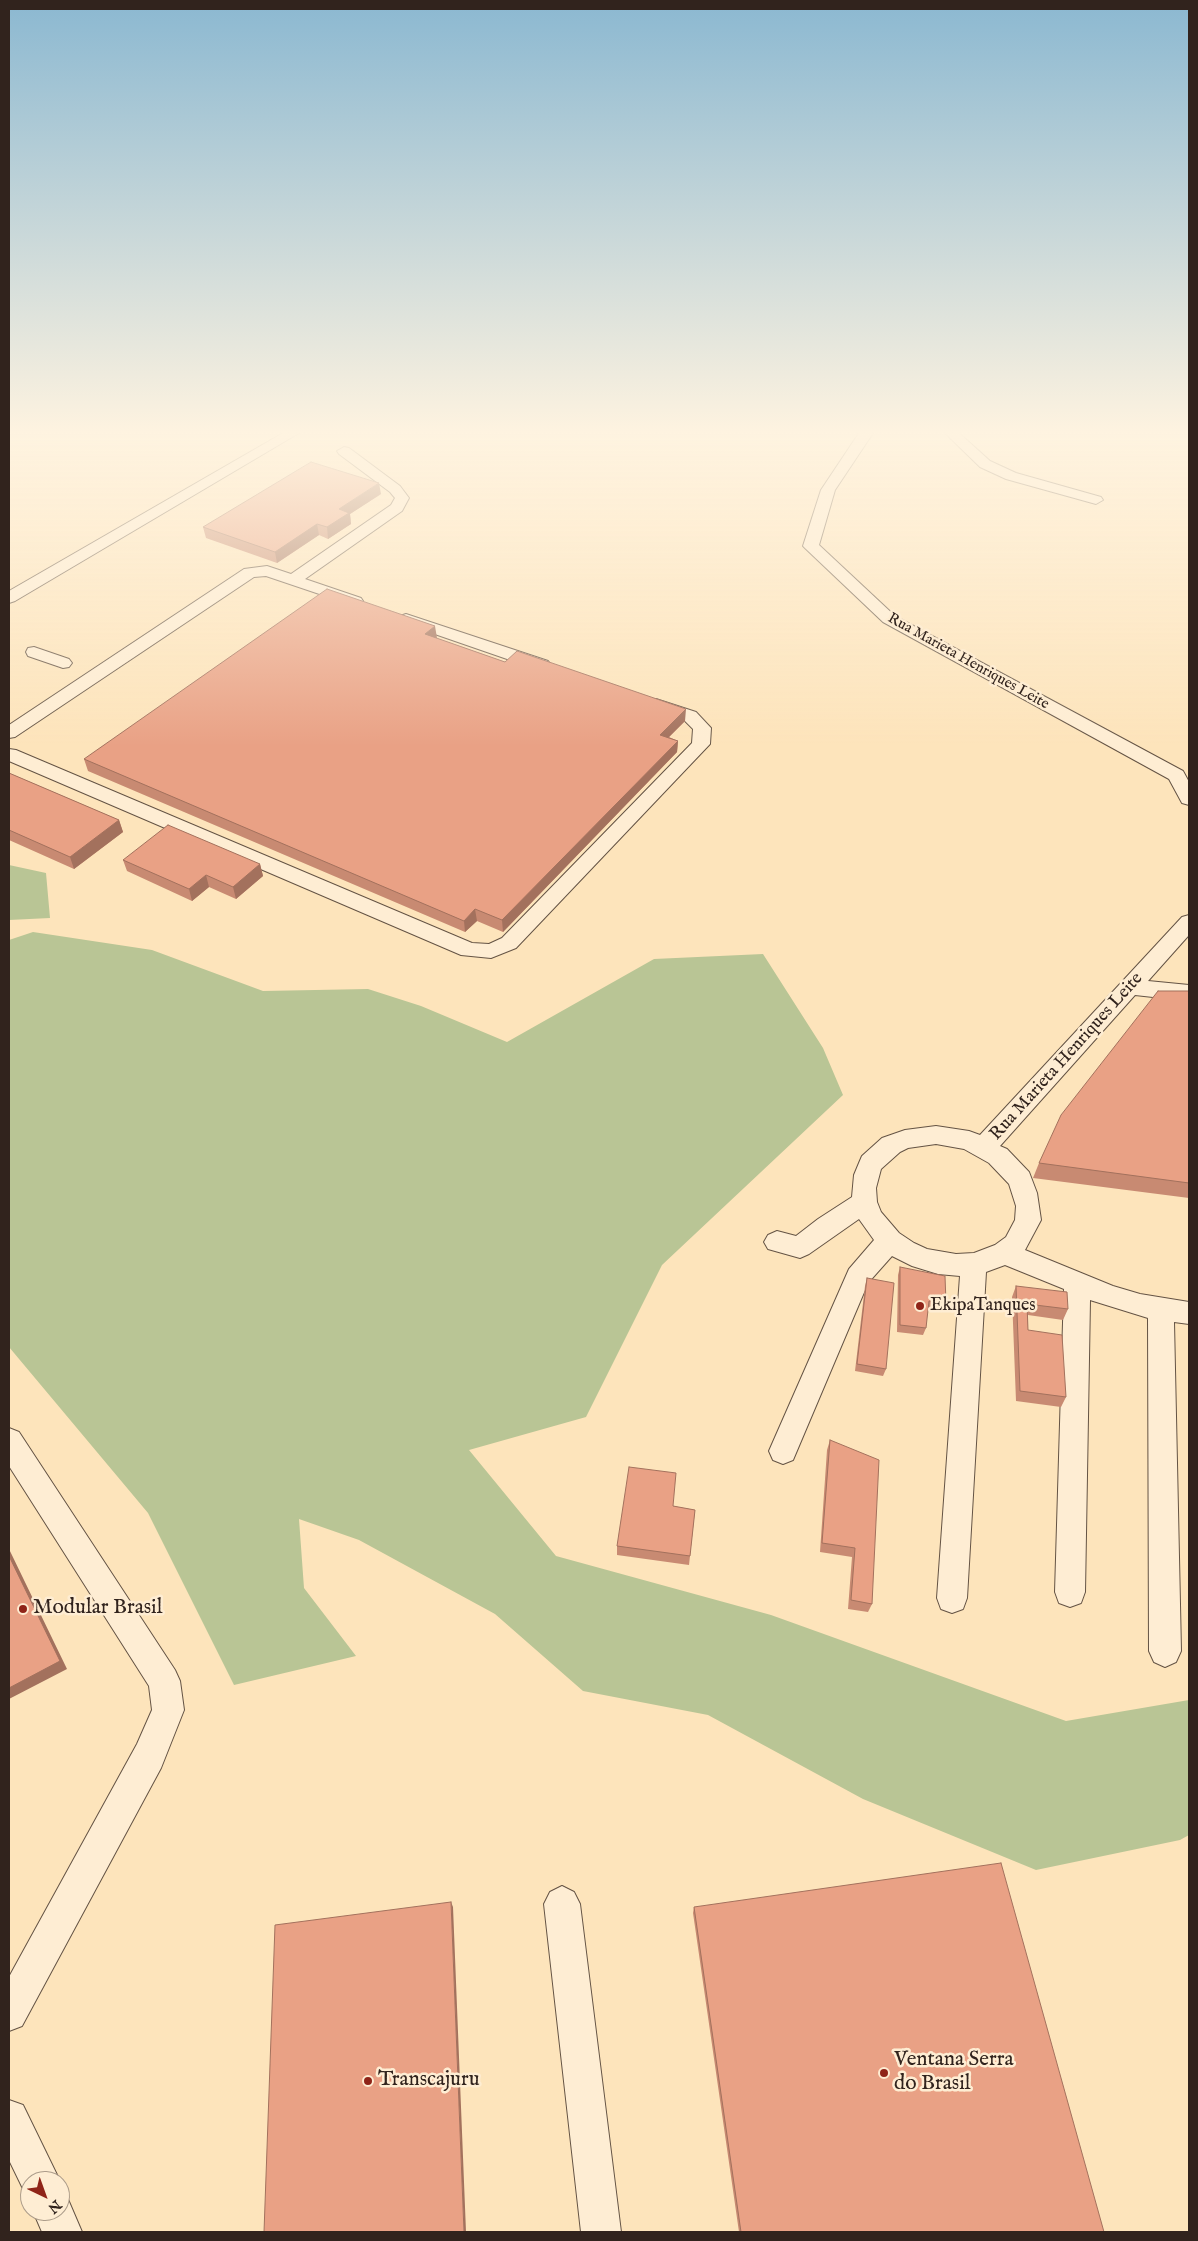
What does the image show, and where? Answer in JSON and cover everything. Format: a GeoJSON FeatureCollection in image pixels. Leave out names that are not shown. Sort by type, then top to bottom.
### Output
{"type":"FeatureCollection","features":[{"type":"Feature","properties":{"kind":"street"},"geometry":{"type":"LineString","coordinates":[[9,598],[112,538]]}},
{"type":"Feature","properties":{"kind":"street"},"geometry":{"type":"LineString","coordinates":[[292,580],[354,538]]}},
{"type":"Feature","properties":{"kind":"street","name":"Rua Marieta Henriques Leite"},"geometry":{"type":"LineString","coordinates":[[814,538],[811,546],[889,619],[1183,775],[1189,799]]}},
{"type":"Feature","properties":{"kind":"street"},"geometry":{"type":"LineString","coordinates":[[9,733],[250,572],[267,571],[375,608]]}},
{"type":"Feature","properties":{"kind":"street"},"geometry":{"type":"LineString","coordinates":[[394,614],[560,672]]}},
{"type":"Feature","properties":{"kind":"street"},"geometry":{"type":"LineString","coordinates":[[34,652],[63,663]]}},
{"type":"Feature","properties":{"kind":"street"},"geometry":{"type":"LineString","coordinates":[[9,754],[469,950],[490,951],[509,944],[701,744],[702,728],[690,716],[644,700]]}},
{"type":"Feature","properties":{"kind":"street","name":"Rua Marieta Henriques Leite"},"geometry":{"type":"LineString","coordinates":[[984,1148],[1189,922]]}},
{"type":"Feature","properties":{"kind":"street"},"geometry":{"type":"LineString","coordinates":[[1130,987],[1189,993]]}},
{"type":"Feature","properties":{"kind":"street","name":"Rua Marieta Henriques Leite"},"geometry":{"type":"LineString","coordinates":[[936,1134],[969,1140],[984,1148],[1010,1167],[1020,1179],[1028,1206],[1028,1220],[1023,1232],[1015,1244],[1004,1253],[990,1260],[974,1264],[938,1263],[905,1250],[890,1240],[870,1216],[865,1202],[864,1188],[866,1176],[871,1164],[891,1145],[905,1139],[936,1134]]}},
{"type":"Feature","properties":{"kind":"street"},"geometry":{"type":"LineString","coordinates":[[777,1242],[800,1247],[827,1226],[865,1202]]}},
{"type":"Feature","properties":{"kind":"street"},"geometry":{"type":"LineString","coordinates":[[783,1451],[858,1277],[890,1240]]}},
{"type":"Feature","properties":{"kind":"street"},"geometry":{"type":"LineString","coordinates":[[1004,1253],[1077,1284],[1124,1301],[1189,1313]]}},
{"type":"Feature","properties":{"kind":"street"},"geometry":{"type":"LineString","coordinates":[[952,1598],[974,1264]]}},
{"type":"Feature","properties":{"kind":"street"},"geometry":{"type":"LineString","coordinates":[[1070,1592],[1077,1284]]}},
{"type":"Feature","properties":{"kind":"street"},"geometry":{"type":"LineString","coordinates":[[1161,1308],[1165,1650]]}},
{"type":"Feature","properties":{"kind":"street"},"geometry":{"type":"LineString","coordinates":[[9,1441],[164,1681],[168,1710],[149,1756],[9,2012]]}},
{"type":"Feature","properties":{"kind":"street"},"geometry":{"type":"LineString","coordinates":[[562,1904],[601,2232]]}},
{"type":"Feature","properties":{"kind":"street"},"geometry":{"type":"LineString","coordinates":[[9,2119],[35,2171]]}},
{"type":"Feature","properties":{"kind":"green space"},"geometry":{"type":"Polygon","coordinates":[[[9,865],[46,873],[50,918],[9,920],[9,865]]]}},
{"type":"Feature","properties":{"kind":"green space"},"geometry":{"type":"Polygon","coordinates":[[[33,932],[152,950],[263,991],[368,989],[421,1006],[507,1042],[654,959],[763,954],[823,1048],[843,1095],[662,1265],[586,1417],[469,1450],[556,1556],[771,1615],[1066,1721],[1189,1700],[1189,1835],[1180,1840],[1036,1870],[863,1799],[708,1715],[583,1691],[495,1614],[359,1540],[299,1519],[304,1588],[356,1656],[234,1685],[148,1513],[9,1347],[9,940],[33,932]]]}},
{"type":"Feature","properties":{"kind":"building"},"geometry":{"type":"Polygon","coordinates":[[[233,538],[297,538],[275,552],[233,538]]]}},
{"type":"Feature","properties":{"kind":"building"},"geometry":{"type":"Polygon","coordinates":[[[327,589],[435,626],[425,634],[505,662],[517,651],[686,709],[660,735],[678,741],[502,920],[475,909],[464,921],[84,759],[327,589]]]}},
{"type":"Feature","properties":{"kind":"building"},"geometry":{"type":"Polygon","coordinates":[[[9,773],[119,820],[70,857],[9,830],[9,773]]]}},
{"type":"Feature","properties":{"kind":"building"},"geometry":{"type":"Polygon","coordinates":[[[168,825],[260,864],[233,887],[206,875],[189,889],[123,860],[168,825]]]}},
{"type":"Feature","properties":{"kind":"building"},"geometry":{"type":"Polygon","coordinates":[[[1158,991],[1189,991],[1189,1183],[1039,1163],[1061,1115],[1158,991]]]}},
{"type":"Feature","properties":{"kind":"building","name":"EkipaTanques"},"geometry":{"type":"Polygon","coordinates":[[[900,1267],[945,1276],[946,1303],[929,1301],[926,1328],[900,1325],[900,1267]]]}},
{"type":"Feature","properties":{"kind":"building"},"geometry":{"type":"Polygon","coordinates":[[[867,1278],[894,1283],[886,1369],[857,1364],[867,1278]]]}},
{"type":"Feature","properties":{"kind":"building"},"geometry":{"type":"Polygon","coordinates":[[[1016,1286],[1067,1292],[1068,1309],[1027,1304],[1028,1330],[1062,1335],[1066,1397],[1020,1391],[1016,1286]]]}},
{"type":"Feature","properties":{"kind":"building"},"geometry":{"type":"Polygon","coordinates":[[[830,1440],[879,1460],[872,1604],[851,1600],[855,1548],[822,1543],[830,1440]]]}},
{"type":"Feature","properties":{"kind":"building"},"geometry":{"type":"Polygon","coordinates":[[[629,1467],[676,1473],[673,1506],[695,1510],[690,1556],[617,1546],[629,1467]]]}},
{"type":"Feature","properties":{"kind":"building","name":"Modular Brasil"},"geometry":{"type":"Polygon","coordinates":[[[9,1556],[60,1661],[9,1688],[9,1556]]]}},
{"type":"Feature","properties":{"kind":"building","name":"Ventana Serra do Brasil"},"geometry":{"type":"Polygon","coordinates":[[[1001,1863],[1104,2232],[741,2232],[694,1907],[1001,1863]]]}},
{"type":"Feature","properties":{"kind":"building","name":"Transcajuru"},"geometry":{"type":"Polygon","coordinates":[[[451,1902],[464,2232],[264,2232],[275,1925],[451,1902]]]}},
{"type":"Feature","properties":{"kind":"place","name":"EkipaTanques"},"geometry":{"type":"Point","coordinates":[920,1306]}},
{"type":"Feature","properties":{"kind":"place","name":"Modular Brasil"},"geometry":{"type":"Point","coordinates":[23,1609]}},
{"type":"Feature","properties":{"kind":"place","name":"Ventana Serra do Brasil"},"geometry":{"type":"Point","coordinates":[884,2073]}},
{"type":"Feature","properties":{"kind":"place","name":"Transcajuru"},"geometry":{"type":"Point","coordinates":[368,2081]}}]}
